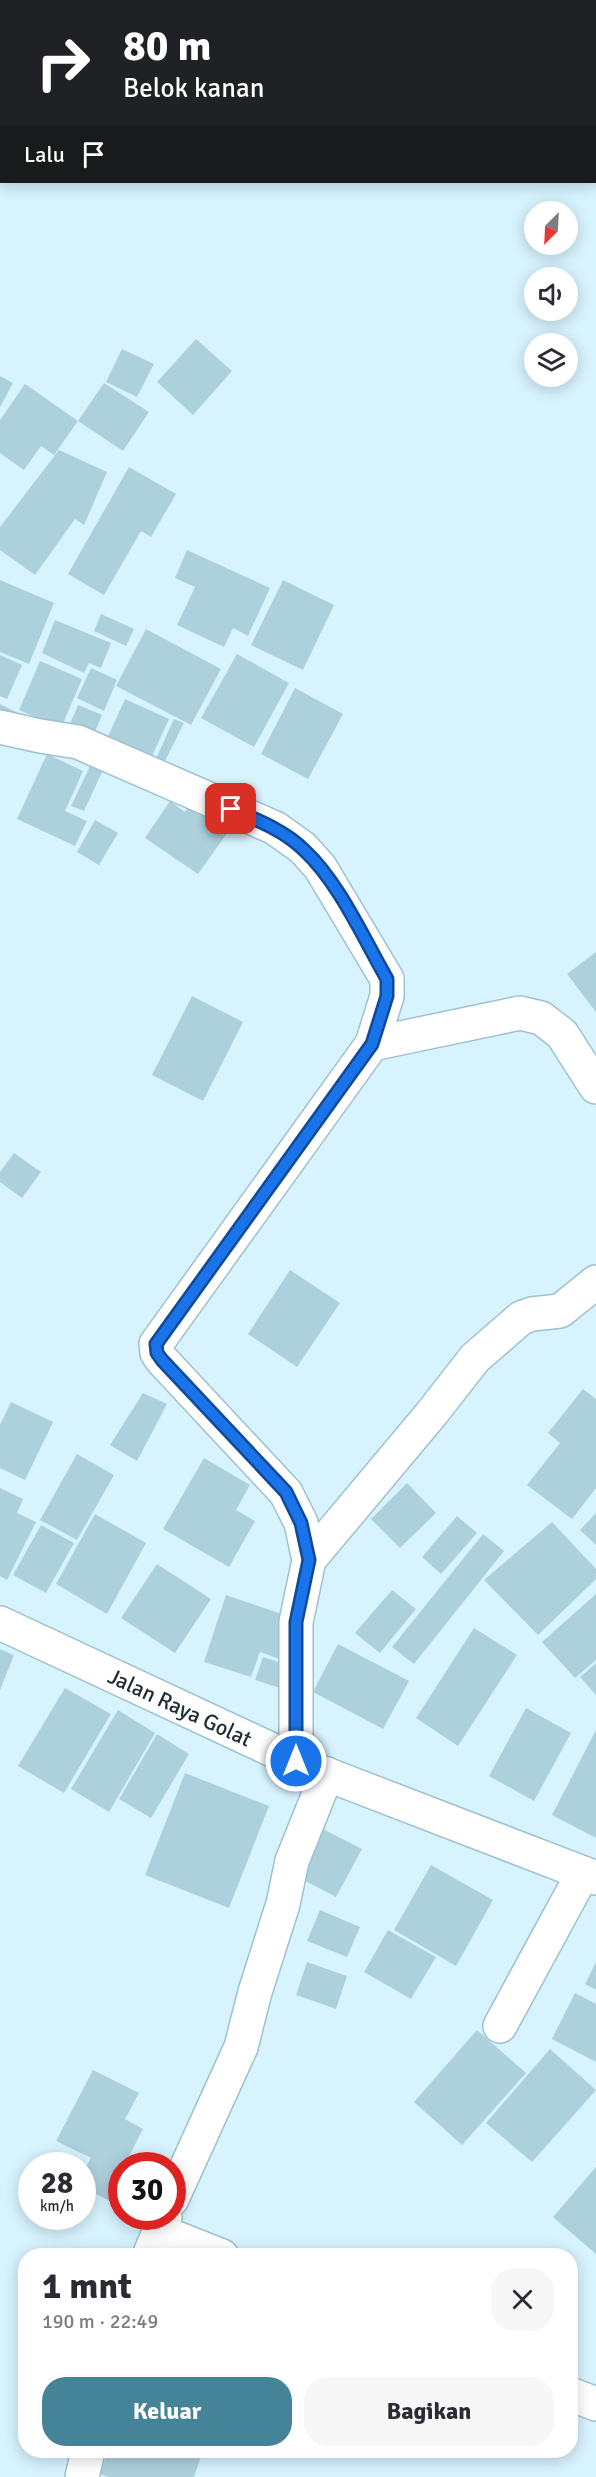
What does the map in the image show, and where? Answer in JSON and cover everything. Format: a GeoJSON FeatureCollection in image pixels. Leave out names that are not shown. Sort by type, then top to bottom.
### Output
{"type":"FeatureCollection","features":[{"type":"Feature","properties":{"kind":"street"},"geometry":{"type":"LineString","coordinates":[[0,727],[78,742],[275,828],[303,848],[321,867],[387,979],[387,996],[372,1044],[156,1344],[157,1353],[162,1360],[286,1492],[301,1523],[309,1560],[296,1622],[296,1761]]}},
{"type":"Feature","properties":{"kind":"street"},"geometry":{"type":"LineString","coordinates":[[372,1044],[520,1013],[541,1018],[562,1034],[596,1087]]}},
{"type":"Feature","properties":{"kind":"street"},"geometry":{"type":"LineString","coordinates":[[309,1560],[475,1358],[521,1318],[532,1314],[560,1311],[596,1282]]}},
{"type":"Feature","properties":{"kind":"street","name":"Jalan Raya Golat"},"geometry":{"type":"LineString","coordinates":[[0,1623],[296,1761],[590,1875]]}},
{"type":"Feature","properties":{"kind":"street"},"geometry":{"type":"LineString","coordinates":[[186,2168],[241,2047],[255,1992],[283,1904],[292,1861],[327,1774]]}},
{"type":"Feature","properties":{"kind":"street"},"geometry":{"type":"LineString","coordinates":[[500,2026],[590,1875]]}},
{"type":"Feature","properties":{"kind":"street"},"geometry":{"type":"LineString","coordinates":[[158,2235],[198,2248]]}},
{"type":"Feature","properties":{"kind":"street"},"geometry":{"type":"LineString","coordinates":[[578,2397],[596,2404]]}},
{"type":"Feature","properties":{"kind":"street"},"geometry":{"type":"LineString","coordinates":[[82,2477],[86,2458]]}},
{"type":"Feature","properties":{"kind":"building"},"geometry":{"type":"Polygon","coordinates":[[[196,339],[232,371],[193,415],[157,382],[196,339]]]}},
{"type":"Feature","properties":{"kind":"building"},"geometry":{"type":"Polygon","coordinates":[[[122,349],[154,364],[137,397],[106,382],[122,349]]]}},
{"type":"Feature","properties":{"kind":"building"},"geometry":{"type":"Polygon","coordinates":[[[0,376],[13,383],[0,407],[0,376]]]}},
{"type":"Feature","properties":{"kind":"building"},"geometry":{"type":"Polygon","coordinates":[[[104,383],[149,412],[123,451],[78,421],[104,383]]]}},
{"type":"Feature","properties":{"kind":"building"},"geometry":{"type":"Polygon","coordinates":[[[25,384],[78,421],[54,455],[41,446],[24,470],[0,453],[0,420],[25,384]]]}},
{"type":"Feature","properties":{"kind":"building"},"geometry":{"type":"Polygon","coordinates":[[[59,450],[107,472],[84,525],[75,519],[35,575],[0,550],[0,527],[59,450]]]}},
{"type":"Feature","properties":{"kind":"building"},"geometry":{"type":"Polygon","coordinates":[[[129,467],[176,494],[151,537],[141,531],[104,595],[68,574],[129,467]]]}},
{"type":"Feature","properties":{"kind":"building"},"geometry":{"type":"Polygon","coordinates":[[[187,550],[270,588],[248,636],[233,628],[224,647],[177,625],[195,587],[175,578],[187,550]]]}},
{"type":"Feature","properties":{"kind":"building"},"geometry":{"type":"Polygon","coordinates":[[[0,580],[54,603],[29,664],[0,652],[0,580]]]}},
{"type":"Feature","properties":{"kind":"building"},"geometry":{"type":"Polygon","coordinates":[[[283,580],[334,605],[303,670],[251,645],[283,580]]]}},
{"type":"Feature","properties":{"kind":"building"},"geometry":{"type":"Polygon","coordinates":[[[101,614],[134,629],[126,646],[94,631],[101,614]]]}},
{"type":"Feature","properties":{"kind":"building"},"geometry":{"type":"Polygon","coordinates":[[[55,620],[111,643],[101,668],[89,663],[84,673],[42,653],[55,620]]]}},
{"type":"Feature","properties":{"kind":"building"},"geometry":{"type":"Polygon","coordinates":[[[146,629],[221,669],[191,725],[116,686],[146,629]]]}},
{"type":"Feature","properties":{"kind":"building"},"geometry":{"type":"Polygon","coordinates":[[[237,654],[289,683],[254,747],[201,718],[237,654]]]}},
{"type":"Feature","properties":{"kind":"building"},"geometry":{"type":"Polygon","coordinates":[[[0,655],[22,665],[7,699],[0,696],[0,655]]]}},
{"type":"Feature","properties":{"kind":"building"},"geometry":{"type":"Polygon","coordinates":[[[40,661],[82,679],[61,728],[19,710],[40,661]]]}},
{"type":"Feature","properties":{"kind":"building"},"geometry":{"type":"Polygon","coordinates":[[[91,668],[117,680],[104,711],[77,698],[91,668]]]}},
{"type":"Feature","properties":{"kind":"building"},"geometry":{"type":"Polygon","coordinates":[[[295,688],[343,714],[308,779],[261,754],[295,688]]]}},
{"type":"Feature","properties":{"kind":"building"},"geometry":{"type":"Polygon","coordinates":[[[125,699],[169,719],[148,765],[104,745],[125,699]]]}},
{"type":"Feature","properties":{"kind":"building"},"geometry":{"type":"Polygon","coordinates":[[[0,704],[16,712],[9,727],[0,722],[0,704]]]}},
{"type":"Feature","properties":{"kind":"building"},"geometry":{"type":"Polygon","coordinates":[[[78,705],[102,715],[91,741],[67,731],[78,705]]]}},
{"type":"Feature","properties":{"kind":"building"},"geometry":{"type":"Polygon","coordinates":[[[174,719],[184,723],[160,771],[153,765],[174,719]]]}},
{"type":"Feature","properties":{"kind":"building"},"geometry":{"type":"Polygon","coordinates":[[[47,754],[83,771],[65,811],[87,821],[75,846],[17,819],[47,754]]]}},
{"type":"Feature","properties":{"kind":"building"},"geometry":{"type":"Polygon","coordinates":[[[90,766],[102,772],[84,811],[71,806],[90,766]]]}},
{"type":"Feature","properties":{"kind":"building"},"geometry":{"type":"Polygon","coordinates":[[[197,796],[235,822],[198,874],[145,838],[170,801],[185,812],[197,796]]]}},
{"type":"Feature","properties":{"kind":"building"},"geometry":{"type":"Polygon","coordinates":[[[95,820],[118,833],[99,865],[77,852],[95,820]]]}},
{"type":"Feature","properties":{"kind":"building"},"geometry":{"type":"Polygon","coordinates":[[[596,952],[596,1012],[567,974],[596,952]]]}},
{"type":"Feature","properties":{"kind":"building"},"geometry":{"type":"Polygon","coordinates":[[[192,996],[243,1022],[203,1101],[152,1075],[192,996]]]}},
{"type":"Feature","properties":{"kind":"building"},"geometry":{"type":"Polygon","coordinates":[[[14,1153],[41,1172],[22,1198],[0,1182],[0,1172],[14,1153]]]}},
{"type":"Feature","properties":{"kind":"building"},"geometry":{"type":"Polygon","coordinates":[[[290,1270],[340,1303],[297,1367],[248,1334],[290,1270]]]}},
{"type":"Feature","properties":{"kind":"building"},"geometry":{"type":"Polygon","coordinates":[[[583,1389],[596,1399],[596,1488],[572,1519],[527,1485],[560,1443],[548,1433],[583,1389]]]}},
{"type":"Feature","properties":{"kind":"building"},"geometry":{"type":"Polygon","coordinates":[[[143,1393],[167,1404],[137,1461],[110,1445],[143,1393]]]}},
{"type":"Feature","properties":{"kind":"building"},"geometry":{"type":"Polygon","coordinates":[[[11,1402],[53,1422],[25,1480],[0,1468],[0,1425],[11,1402]]]}},
{"type":"Feature","properties":{"kind":"building"},"geometry":{"type":"Polygon","coordinates":[[[77,1454],[114,1475],[77,1540],[40,1520],[77,1454]]]}},
{"type":"Feature","properties":{"kind":"building"},"geometry":{"type":"Polygon","coordinates":[[[204,1458],[250,1485],[236,1510],[255,1521],[229,1567],[163,1529],[204,1458]]]}},
{"type":"Feature","properties":{"kind":"building"},"geometry":{"type":"Polygon","coordinates":[[[407,1483],[436,1513],[400,1548],[371,1519],[407,1483]]]}},
{"type":"Feature","properties":{"kind":"building"},"geometry":{"type":"Polygon","coordinates":[[[0,1488],[23,1499],[17,1513],[36,1522],[7,1580],[0,1576],[0,1488]]]}},
{"type":"Feature","properties":{"kind":"building"},"geometry":{"type":"Polygon","coordinates":[[[596,1513],[596,1545],[580,1530],[596,1513]]]}},
{"type":"Feature","properties":{"kind":"building"},"geometry":{"type":"Polygon","coordinates":[[[95,1514],[146,1543],[107,1614],[56,1584],[95,1514]]]}},
{"type":"Feature","properties":{"kind":"building"},"geometry":{"type":"Polygon","coordinates":[[[457,1516],[477,1533],[441,1574],[422,1557],[457,1516]]]}},
{"type":"Feature","properties":{"kind":"building"},"geometry":{"type":"Polygon","coordinates":[[[552,1522],[596,1569],[596,1579],[538,1635],[484,1580],[552,1522]]]}},
{"type":"Feature","properties":{"kind":"building"},"geometry":{"type":"Polygon","coordinates":[[[41,1525],[74,1543],[46,1593],[13,1575],[41,1525]]]}},
{"type":"Feature","properties":{"kind":"building"},"geometry":{"type":"Polygon","coordinates":[[[483,1534],[504,1551],[414,1664],[392,1647],[483,1534]]]}},
{"type":"Feature","properties":{"kind":"building"},"geometry":{"type":"Polygon","coordinates":[[[157,1564],[211,1599],[175,1653],[121,1618],[157,1564]]]}},
{"type":"Feature","properties":{"kind":"building"},"geometry":{"type":"Polygon","coordinates":[[[392,1590],[416,1609],[380,1653],[355,1633],[392,1590]]]}},
{"type":"Feature","properties":{"kind":"building"},"geometry":{"type":"Polygon","coordinates":[[[596,1594],[596,1660],[575,1678],[542,1642],[596,1594]]]}},
{"type":"Feature","properties":{"kind":"building"},"geometry":{"type":"Polygon","coordinates":[[[226,1595],[296,1619],[282,1660],[260,1652],[251,1677],[204,1662],[226,1595]]]}},
{"type":"Feature","properties":{"kind":"building"},"geometry":{"type":"Polygon","coordinates":[[[474,1628],[517,1655],[458,1746],[416,1718],[474,1628]]]}},
{"type":"Feature","properties":{"kind":"building"},"geometry":{"type":"Polygon","coordinates":[[[338,1644],[409,1681],[383,1729],[313,1692],[338,1644]]]}},
{"type":"Feature","properties":{"kind":"building"},"geometry":{"type":"Polygon","coordinates":[[[0,1649],[14,1655],[0,1690],[0,1649]]]}},
{"type":"Feature","properties":{"kind":"building"},"geometry":{"type":"Polygon","coordinates":[[[263,1657],[287,1665],[280,1688],[255,1680],[263,1657]]]}},
{"type":"Feature","properties":{"kind":"building"},"geometry":{"type":"Polygon","coordinates":[[[596,1663],[596,1695],[580,1677],[596,1663]]]}},
{"type":"Feature","properties":{"kind":"building"},"geometry":{"type":"Polygon","coordinates":[[[65,1688],[111,1714],[64,1793],[18,1766],[65,1688]]]}},
{"type":"Feature","properties":{"kind":"building"},"geometry":{"type":"Polygon","coordinates":[[[526,1708],[571,1733],[534,1801],[489,1776],[526,1708]]]}},
{"type":"Feature","properties":{"kind":"building"},"geometry":{"type":"Polygon","coordinates":[[[118,1710],[155,1733],[109,1812],[71,1789],[118,1710]]]}},
{"type":"Feature","properties":{"kind":"building"},"geometry":{"type":"Polygon","coordinates":[[[596,1730],[596,1838],[552,1815],[596,1730]]]}},
{"type":"Feature","properties":{"kind":"building"},"geometry":{"type":"Polygon","coordinates":[[[157,1734],[189,1754],[151,1818],[119,1799],[157,1734]]]}},
{"type":"Feature","properties":{"kind":"building"},"geometry":{"type":"Polygon","coordinates":[[[185,1773],[269,1806],[229,1908],[145,1875],[185,1773]]]}},
{"type":"Feature","properties":{"kind":"building"},"geometry":{"type":"Polygon","coordinates":[[[321,1828],[362,1849],[336,1897],[296,1876],[321,1828]]]}},
{"type":"Feature","properties":{"kind":"building"},"geometry":{"type":"Polygon","coordinates":[[[431,1865],[493,1900],[456,1966],[394,1930],[431,1865]]]}},
{"type":"Feature","properties":{"kind":"building"},"geometry":{"type":"Polygon","coordinates":[[[320,1910],[360,1927],[347,1957],[307,1941],[320,1910]]]}},
{"type":"Feature","properties":{"kind":"building"},"geometry":{"type":"Polygon","coordinates":[[[388,1930],[436,1957],[411,1999],[364,1972],[388,1930]]]}},
{"type":"Feature","properties":{"kind":"building"},"geometry":{"type":"Polygon","coordinates":[[[307,1962],[347,1976],[336,2009],[296,1995],[307,1962]]]}},
{"type":"Feature","properties":{"kind":"building"},"geometry":{"type":"Polygon","coordinates":[[[596,1962],[596,1990],[585,1984],[596,1962]]]}},
{"type":"Feature","properties":{"kind":"building"},"geometry":{"type":"Polygon","coordinates":[[[575,1993],[596,2004],[596,2062],[552,2039],[575,1993]]]}},
{"type":"Feature","properties":{"kind":"building"},"geometry":{"type":"Polygon","coordinates":[[[477,2030],[526,2073],[462,2145],[414,2102],[477,2030]]]}},
{"type":"Feature","properties":{"kind":"building"},"geometry":{"type":"Polygon","coordinates":[[[550,2049],[596,2090],[532,2162],[486,2123],[550,2049]]]}},
{"type":"Feature","properties":{"kind":"building"},"geometry":{"type":"Polygon","coordinates":[[[93,2070],[139,2093],[125,2119],[143,2129],[131,2152],[108,2152],[108,2200],[96,2194],[96,2152],[79,2152],[56,2141],[93,2070]]]}},
{"type":"Feature","properties":{"kind":"building"},"geometry":{"type":"Polygon","coordinates":[[[596,2167],[596,2254],[553,2217],[596,2167]]]}},
{"type":"Feature","properties":{"kind":"building"},"geometry":{"type":"Polygon","coordinates":[[[106,2458],[201,2458],[194,2477],[108,2477],[100,2474],[106,2458]]]}},
{"type":"Feature","properties":{"kind":"route"},"geometry":{"type":"LineString","coordinates":[[231,809],[275,828],[303,848],[321,867],[387,979],[384,1011],[372,1044],[156,1344],[157,1353],[162,1360],[286,1492],[296,1508],[309,1560],[296,1622],[296,1761]]}}]}
